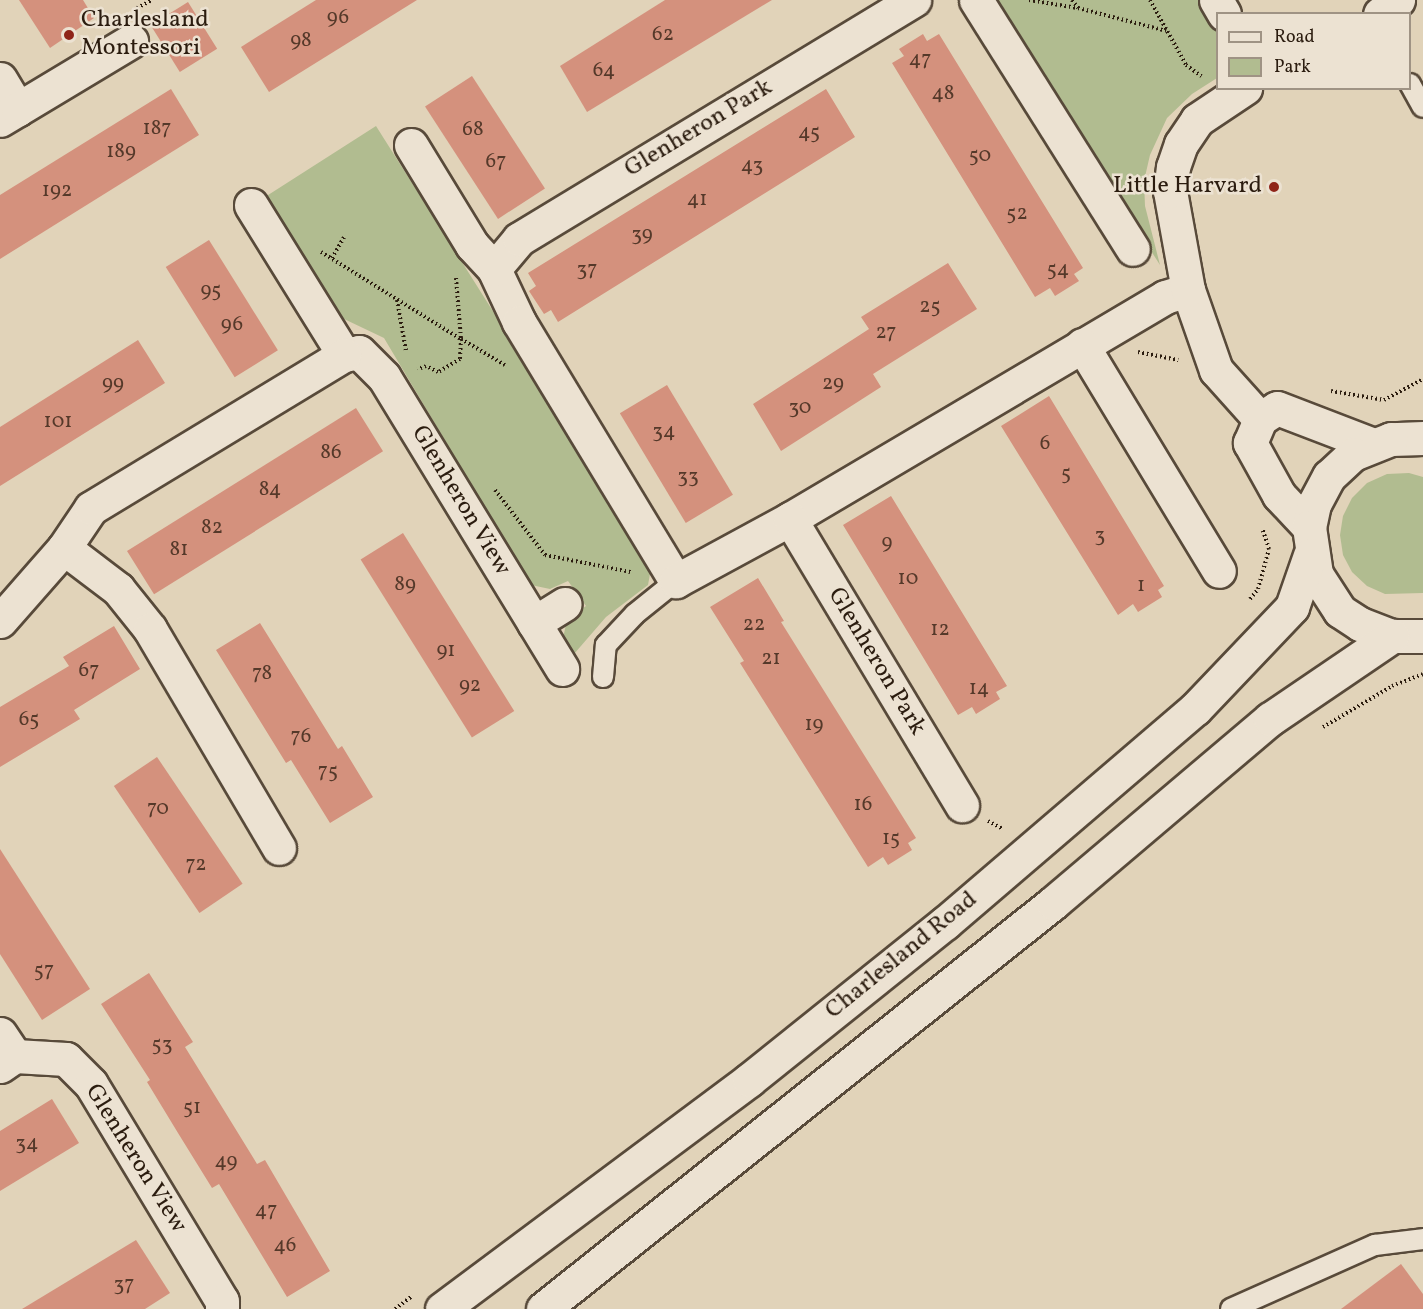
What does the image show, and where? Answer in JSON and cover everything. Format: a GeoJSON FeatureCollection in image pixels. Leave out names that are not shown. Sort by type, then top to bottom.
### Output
{"type":"FeatureCollection","features":[{"type":"Feature","properties":{"kind":"street","name":"Glenheron Park"},"geometry":{"type":"LineString","coordinates":[[494,269],[519,239],[914,0]]}},
{"type":"Feature","properties":{"kind":"street"},"geometry":{"type":"LineString","coordinates":[[976,0],[1133,249]]}},
{"type":"Feature","properties":{"kind":"street"},"geometry":{"type":"LineString","coordinates":[[1383,12],[1398,0]]}},
{"type":"Feature","properties":{"kind":"street"},"geometry":{"type":"LineString","coordinates":[[0,79],[9,115],[131,41]]}},
{"type":"Feature","properties":{"kind":"street"},"geometry":{"type":"LineString","coordinates":[[1234,94],[1191,128],[1170,178],[1188,290],[1216,370],[1260,419]]}},
{"type":"Feature","properties":{"kind":"street"},"geometry":{"type":"LineString","coordinates":[[411,145],[472,245],[494,269],[519,322],[676,581],[790,519],[1165,297],[1188,290]]}},
{"type":"Feature","properties":{"kind":"street","name":"Glenheron View"},"geometry":{"type":"LineString","coordinates":[[251,205],[274,243],[351,354],[384,377],[562,669]]}},
{"type":"Feature","properties":{"kind":"street"},"geometry":{"type":"LineString","coordinates":[[1082,345],[1219,571]]}},
{"type":"Feature","properties":{"kind":"street"},"geometry":{"type":"LineString","coordinates":[[0,621],[64,548],[92,508],[351,354]]}},
{"type":"Feature","properties":{"kind":"street"},"geometry":{"type":"LineString","coordinates":[[1408,636],[1360,624],[1340,610],[1325,592],[1310,541],[1279,495],[1250,443],[1260,419],[1276,408],[1381,441],[1423,438]]}},
{"type":"Feature","properties":{"kind":"street"},"geometry":{"type":"LineString","coordinates":[[1381,441],[1423,422]]}},
{"type":"Feature","properties":{"kind":"street","name":"Charlesland Road"},"geometry":{"type":"LineString","coordinates":[[442,1309],[758,1072],[945,923],[1196,709],[1292,607],[1310,541],[1314,504],[1329,476],[1381,441]]}},
{"type":"Feature","properties":{"kind":"street","name":"Glenheron Park"},"geometry":{"type":"LineString","coordinates":[[790,519],[962,805]]}},
{"type":"Feature","properties":{"kind":"street"},"geometry":{"type":"LineString","coordinates":[[64,548],[118,589],[150,628],[279,848]]}},
{"type":"Feature","properties":{"kind":"street"},"geometry":{"type":"LineString","coordinates":[[534,623],[564,604]]}},
{"type":"Feature","properties":{"kind":"street"},"geometry":{"type":"LineString","coordinates":[[543,1309],[1044,911],[1270,719],[1408,636]]}},
{"type":"Feature","properties":{"kind":"street","name":"Glenheron View"},"geometry":{"type":"LineString","coordinates":[[5,1052],[66,1059],[91,1084],[222,1301],[222,1309]]}},
{"type":"Feature","properties":{"kind":"lane"},"geometry":{"type":"LineString","coordinates":[[1411,86],[1423,107]]}},
{"type":"Feature","properties":{"kind":"lane"},"geometry":{"type":"LineString","coordinates":[[603,677],[606,645],[635,614],[676,581]]}},
{"type":"Feature","properties":{"kind":"lane"},"geometry":{"type":"LineString","coordinates":[[1231,1309],[1375,1245],[1423,1239]]}},
{"type":"Feature","properties":{"kind":"path"},"geometry":{"type":"LineString","coordinates":[[1029,0],[1078,8],[1167,32]]}},
{"type":"Feature","properties":{"kind":"path"},"geometry":{"type":"LineString","coordinates":[[1072,0],[1078,8]]}},
{"type":"Feature","properties":{"kind":"path"},"geometry":{"type":"LineString","coordinates":[[1150,0],[1186,65],[1216,85]]}},
{"type":"Feature","properties":{"kind":"path"},"geometry":{"type":"LineString","coordinates":[[274,243],[291,233],[461,339],[460,359],[438,372],[426,366],[407,374]]}},
{"type":"Feature","properties":{"kind":"path"},"geometry":{"type":"LineString","coordinates":[[332,258],[344,237]]}},
{"type":"Feature","properties":{"kind":"path"},"geometry":{"type":"LineString","coordinates":[[351,354],[386,348],[406,354],[397,299]]}},
{"type":"Feature","properties":{"kind":"path"},"geometry":{"type":"LineString","coordinates":[[1082,345],[1147,352],[1216,370]]}},
{"type":"Feature","properties":{"kind":"path"},"geometry":{"type":"LineString","coordinates":[[493,487],[545,555],[676,581]]}},
{"type":"Feature","properties":{"kind":"green space"},"geometry":{"type":"Polygon","coordinates":[[[991,0],[1199,0],[1216,27],[1216,79],[1192,94],[1167,118],[1150,155],[1144,181],[1145,206],[1160,265],[991,0]]]}},
{"type":"Feature","properties":{"kind":"green space"},"geometry":{"type":"Polygon","coordinates":[[[376,126],[652,563],[648,585],[606,617],[574,654],[563,638],[567,620],[586,606],[568,581],[550,589],[531,585],[384,338],[342,318],[265,197],[376,126]]]}},
{"type":"Feature","properties":{"kind":"green space"},"geometry":{"type":"Polygon","coordinates":[[[1409,473],[1423,477],[1423,593],[1385,594],[1367,586],[1352,572],[1343,555],[1340,535],[1343,516],[1352,498],[1367,483],[1387,474],[1409,473]]]}},
{"type":"Feature","properties":{"kind":"building"},"geometry":{"type":"Polygon","coordinates":[[[19,0],[83,0],[94,18],[50,48],[19,0]]]}},
{"type":"Feature","properties":{"kind":"building"},"geometry":{"type":"Polygon","coordinates":[[[316,0],[417,0],[269,92],[241,47],[316,0]]]}},
{"type":"Feature","properties":{"kind":"building"},"geometry":{"type":"Polygon","coordinates":[[[665,0],[772,0],[587,112],[560,66],[665,0]]]}},
{"type":"Feature","properties":{"kind":"building"},"geometry":{"type":"Polygon","coordinates":[[[188,2],[217,49],[180,72],[151,25],[188,2]]]}},
{"type":"Feature","properties":{"kind":"building"},"geometry":{"type":"Polygon","coordinates":[[[923,34],[927,41],[939,34],[1083,268],[1074,274],[1079,281],[1055,296],[1050,288],[1035,297],[892,63],[904,56],[899,49],[923,34]]]}},
{"type":"Feature","properties":{"kind":"building"},"geometry":{"type":"Polygon","coordinates":[[[472,76],[545,188],[498,219],[425,106],[472,76]]]}},
{"type":"Feature","properties":{"kind":"building"},"geometry":{"type":"Polygon","coordinates":[[[171,89],[199,135],[0,259],[0,195],[171,89]]]}},
{"type":"Feature","properties":{"kind":"building"},"geometry":{"type":"Polygon","coordinates":[[[826,89],[855,137],[558,322],[551,310],[544,314],[529,291],[536,286],[528,273],[826,89]]]}},
{"type":"Feature","properties":{"kind":"building"},"geometry":{"type":"Polygon","coordinates":[[[209,240],[278,350],[235,377],[166,267],[209,240]]]}},
{"type":"Feature","properties":{"kind":"building"},"geometry":{"type":"Polygon","coordinates":[[[948,263],[977,309],[873,374],[881,387],[781,451],[753,404],[869,329],[861,317],[948,263]]]}},
{"type":"Feature","properties":{"kind":"building"},"geometry":{"type":"Polygon","coordinates":[[[138,340],[165,383],[0,486],[0,427],[138,340]]]}},
{"type":"Feature","properties":{"kind":"building"},"geometry":{"type":"Polygon","coordinates":[[[667,385],[733,495],[686,523],[620,413],[667,385]]]}},
{"type":"Feature","properties":{"kind":"building"},"geometry":{"type":"Polygon","coordinates":[[[1049,396],[1164,586],[1158,590],[1162,597],[1138,612],[1133,604],[1118,615],[1001,426],[1049,396]]]}},
{"type":"Feature","properties":{"kind":"building"},"geometry":{"type":"Polygon","coordinates":[[[356,408],[383,451],[154,594],[127,551],[356,408]]]}},
{"type":"Feature","properties":{"kind":"building"},"geometry":{"type":"Polygon","coordinates":[[[891,496],[1007,686],[996,692],[1000,699],[976,714],[972,707],[958,715],[843,525],[891,496]]]}},
{"type":"Feature","properties":{"kind":"building"},"geometry":{"type":"Polygon","coordinates":[[[403,533],[514,711],[472,738],[361,559],[403,533]]]}},
{"type":"Feature","properties":{"kind":"building"},"geometry":{"type":"Polygon","coordinates":[[[758,578],[784,621],[781,622],[916,838],[908,843],[912,850],[888,865],[883,857],[868,867],[740,663],[744,661],[710,607],[758,578]]]}},
{"type":"Feature","properties":{"kind":"building"},"geometry":{"type":"Polygon","coordinates":[[[260,623],[338,749],[342,746],[373,797],[330,823],[291,760],[286,763],[216,650],[260,623]]]}},
{"type":"Feature","properties":{"kind":"building"},"geometry":{"type":"Polygon","coordinates":[[[114,626],[140,669],[74,710],[80,719],[0,767],[0,707],[69,666],[63,657],[114,626]]]}},
{"type":"Feature","properties":{"kind":"building"},"geometry":{"type":"Polygon","coordinates":[[[157,757],[243,884],[199,913],[114,786],[157,757]]]}},
{"type":"Feature","properties":{"kind":"building"},"geometry":{"type":"Polygon","coordinates":[[[0,849],[90,989],[42,1020],[0,954],[0,849]]]}},
{"type":"Feature","properties":{"kind":"building"},"geometry":{"type":"Polygon","coordinates":[[[149,973],[193,1042],[185,1047],[257,1164],[265,1160],[330,1271],[287,1297],[219,1184],[212,1188],[147,1082],[150,1080],[101,1004],[149,973]]]}},
{"type":"Feature","properties":{"kind":"building"},"geometry":{"type":"Polygon","coordinates":[[[52,1099],[79,1143],[0,1191],[0,1131],[52,1099]]]}},
{"type":"Feature","properties":{"kind":"building"},"geometry":{"type":"Polygon","coordinates":[[[136,1240],[170,1293],[145,1309],[22,1309],[136,1240]]]}},
{"type":"Feature","properties":{"kind":"building"},"geometry":{"type":"Polygon","coordinates":[[[1401,1264],[1423,1294],[1423,1309],[1341,1309],[1401,1264]]]}},
{"type":"Feature","properties":{"kind":"place","name":"Charlesland Montessori"},"geometry":{"type":"Point","coordinates":[69,35]}},
{"type":"Feature","properties":{"kind":"place","name":"Little Harvard"},"geometry":{"type":"Point","coordinates":[1274,187]}}]}
